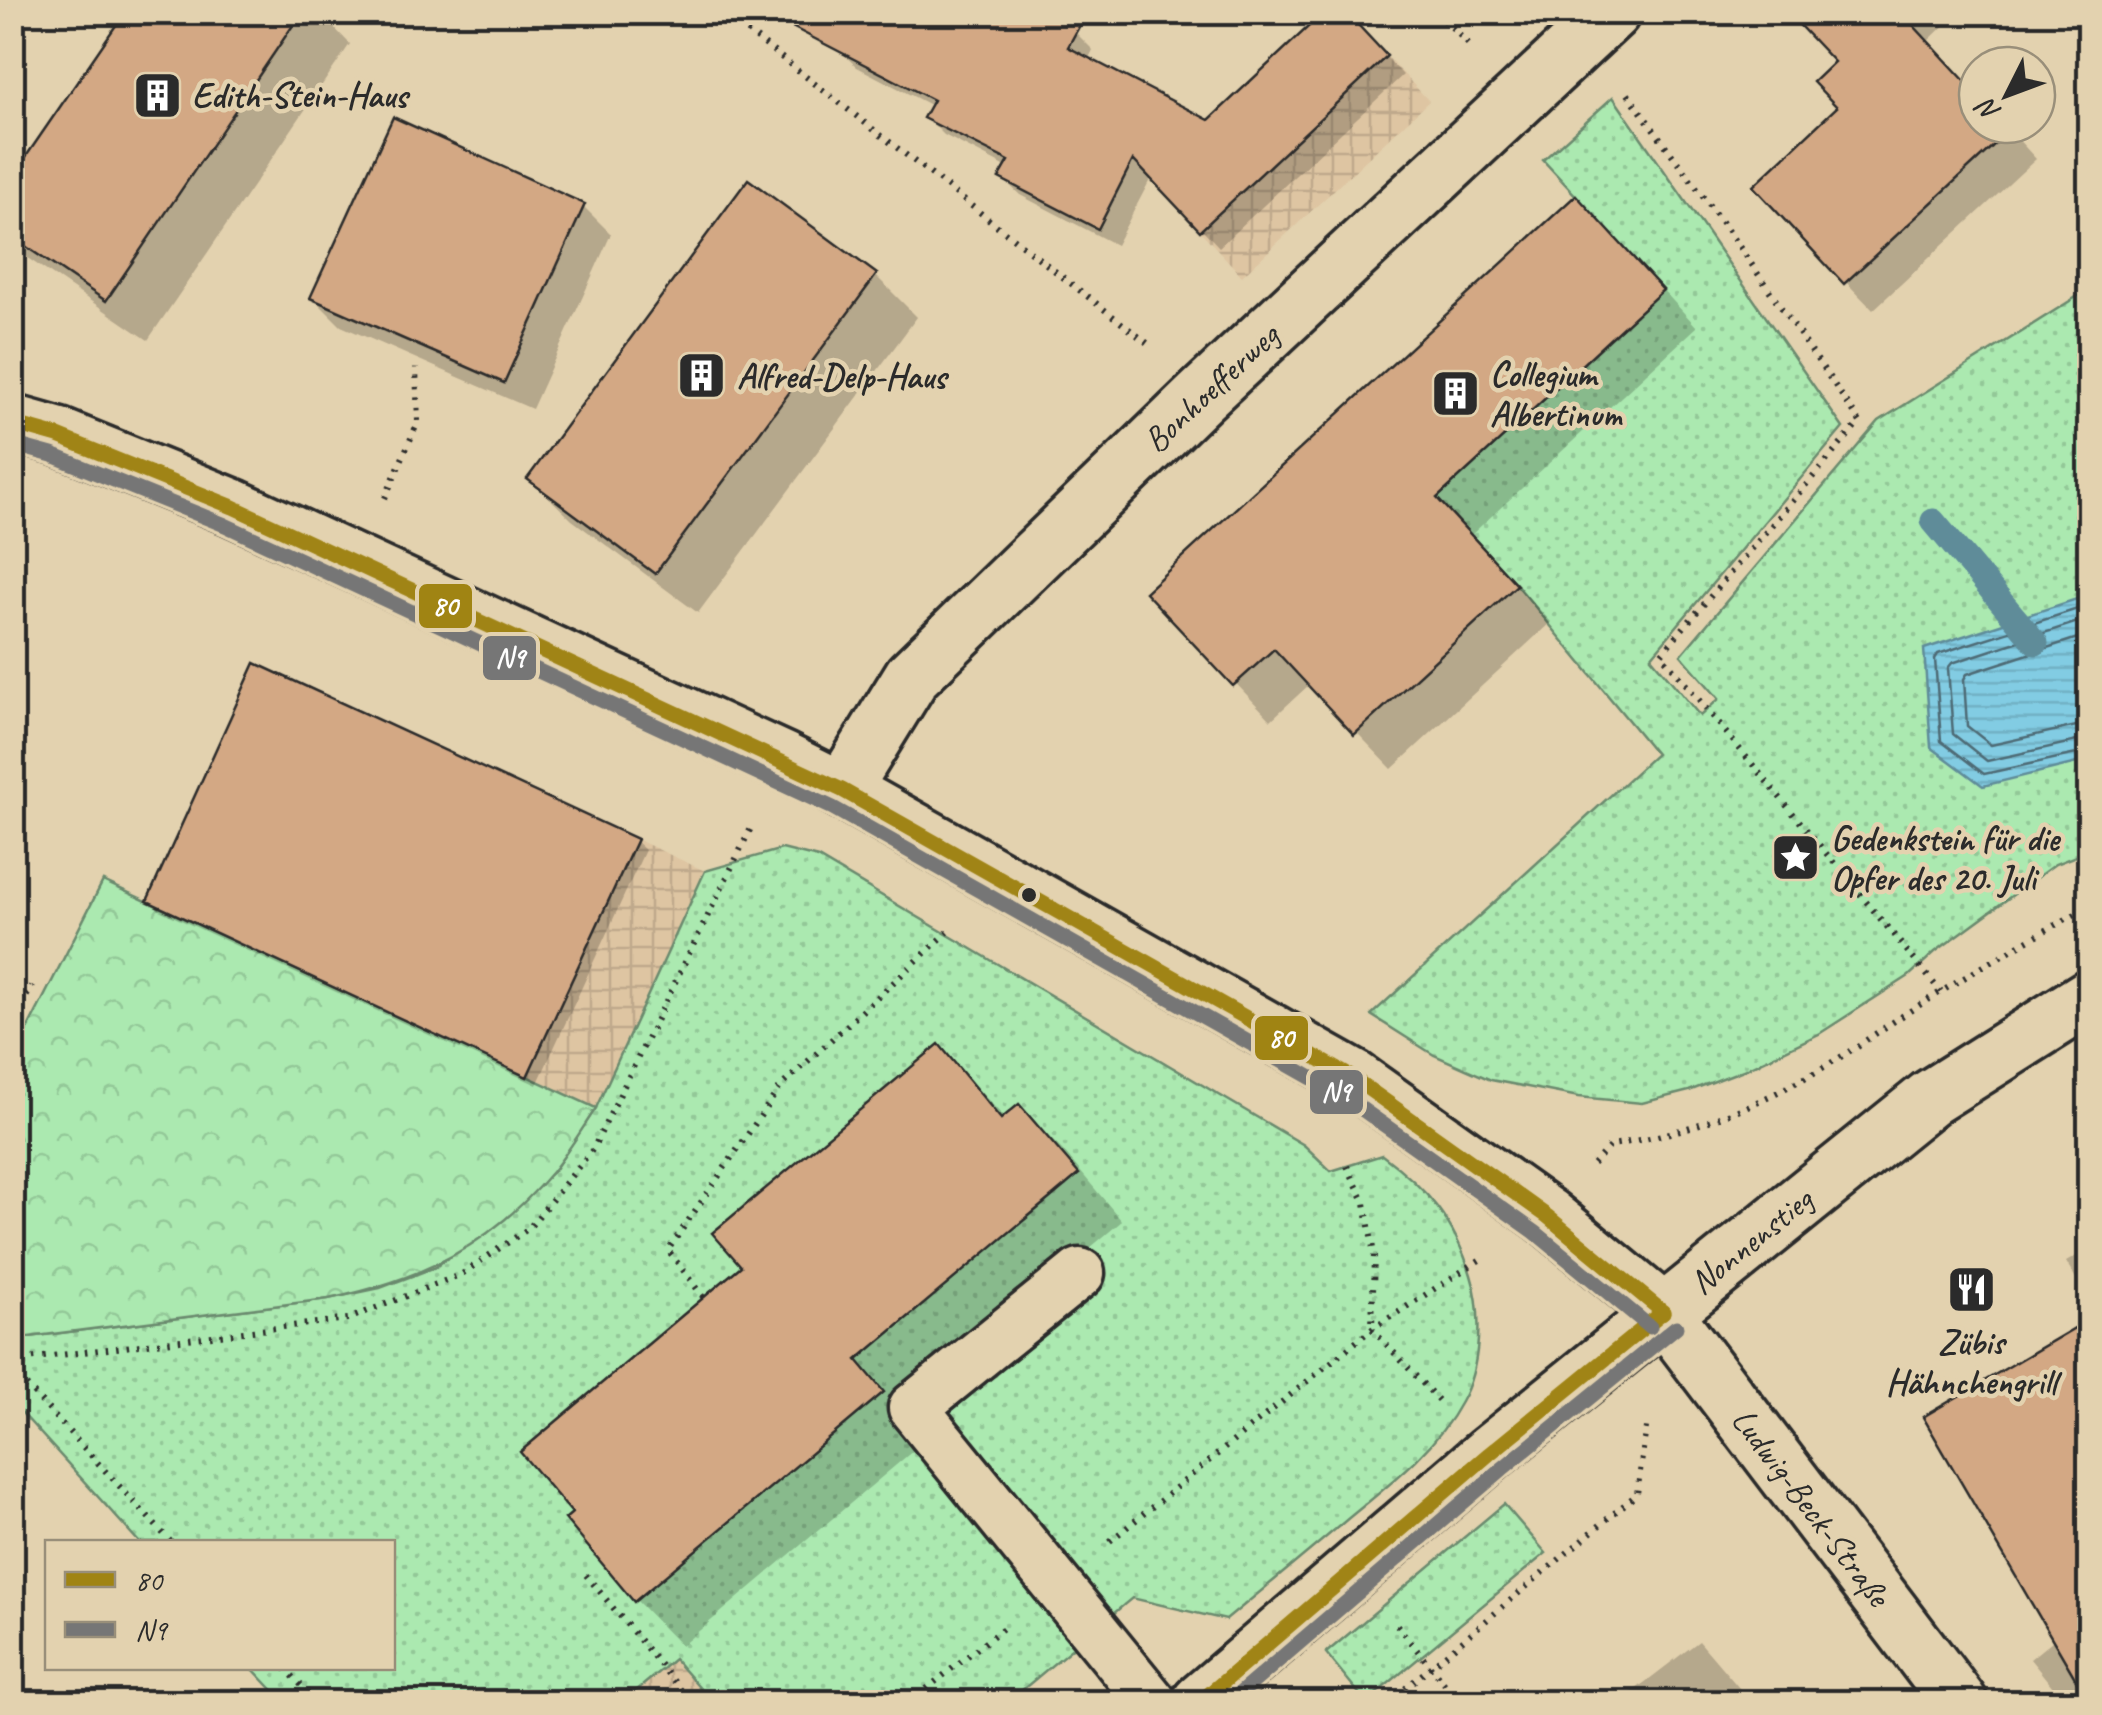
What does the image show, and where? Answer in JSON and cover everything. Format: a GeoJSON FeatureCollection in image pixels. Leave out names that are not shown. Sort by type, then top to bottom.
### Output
{"type":"FeatureCollection","features":[{"type":"Feature","properties":{"kind":"street","name":"Bonhoefferweg"},"geometry":{"type":"LineString","coordinates":[[842,790],[912,676],[1200,397],[1612,12]]}},
{"type":"Feature","properties":{"kind":"street","name":"Ludwig-Beck-Straße"},"geometry":{"type":"LineString","coordinates":[[12,423],[58,436],[233,506],[784,761],[1004,880],[1353,1078],[1547,1216],[1663,1312],[1959,1702]]}},
{"type":"Feature","properties":{"kind":"street","name":"Nonnenstieg"},"geometry":{"type":"LineString","coordinates":[[1200,1702],[1489,1454],[1930,1098],[2090,997]]}},
{"type":"Feature","properties":{"kind":"lane"},"geometry":{"type":"LineString","coordinates":[[1080,1273],[913,1408],[1152,1702]]}},
{"type":"Feature","properties":{"kind":"path"},"geometry":{"type":"LineString","coordinates":[[724,12],[1147,342],[1200,397]]}},
{"type":"Feature","properties":{"kind":"path"},"geometry":{"type":"LineString","coordinates":[[1620,84],[1741,249],[1860,422],[1660,654],[1924,971]]}},
{"type":"Feature","properties":{"kind":"path"},"geometry":{"type":"LineString","coordinates":[[358,564],[418,422],[416,368]]}},
{"type":"Feature","properties":{"kind":"path"},"geometry":{"type":"LineString","coordinates":[[12,1362],[348,1319],[462,1274],[529,1228],[594,1149],[784,761]]}},
{"type":"Feature","properties":{"kind":"path"},"geometry":{"type":"LineString","coordinates":[[703,1297],[668,1250],[782,1086],[1004,880]]}},
{"type":"Feature","properties":{"kind":"path"},"geometry":{"type":"LineString","coordinates":[[910,1702],[1372,1329],[1547,1216],[1611,1144],[1652,1139],[1711,1122],[1774,1096],[1840,1058],[1907,1012],[2090,906]]}},
{"type":"Feature","properties":{"kind":"path"},"geometry":{"type":"LineString","coordinates":[[12,1024],[32,986]]}},
{"type":"Feature","properties":{"kind":"path"},"geometry":{"type":"LineString","coordinates":[[1353,1078],[1342,1156],[1365,1203],[1374,1254],[1372,1329],[1489,1454]]}},
{"type":"Feature","properties":{"kind":"path"},"geometry":{"type":"LineString","coordinates":[[1388,1702],[1637,1494],[1663,1312]]}},
{"type":"Feature","properties":{"kind":"path"},"geometry":{"type":"LineString","coordinates":[[12,1370],[168,1540]]}},
{"type":"Feature","properties":{"kind":"path"},"geometry":{"type":"LineString","coordinates":[[586,1575],[690,1702]]}},
{"type":"Feature","properties":{"kind":"path"},"geometry":{"type":"LineString","coordinates":[[1431,1667],[1459,1702]]}},
{"type":"Feature","properties":{"kind":"path"},"geometry":{"type":"LineString","coordinates":[[287,1670],[317,1702]]}},
{"type":"Feature","properties":{"kind":"shaded area"},"geometry":{"type":"Polygon","coordinates":[[[1324,13],[1346,13],[1429,101],[1242,276],[1149,176],[1324,13]]]}},
{"type":"Feature","properties":{"kind":"shaded area"},"geometry":{"type":"Polygon","coordinates":[[[255,663],[705,871],[596,1108],[147,901],[255,663]]]}},
{"type":"Feature","properties":{"kind":"shaded area"},"geometry":{"type":"Polygon","coordinates":[[[675,1659],[712,1702],[623,1702],[675,1659]]]}},
{"type":"Feature","properties":{"kind":"green space"},"geometry":{"type":"Polygon","coordinates":[[[1613,97],[1843,428],[1651,657],[1700,716],[1719,699],[1681,655],[1879,421],[2089,289],[2089,851],[2055,864],[1935,952],[1909,976],[1819,1034],[1746,1069],[1689,1091],[1642,1103],[1579,1097],[1491,1080],[1434,1055],[1371,1015],[1656,754],[1517,585],[1437,498],[1663,290],[1543,160],[1613,97]]]}},
{"type":"Feature","properties":{"kind":"green space"},"geometry":{"type":"Polygon","coordinates":[[[782,849],[818,858],[1304,1145],[1331,1171],[1382,1155],[1437,1208],[1456,1238],[1471,1275],[1478,1340],[1473,1373],[1461,1402],[1438,1436],[1408,1467],[1226,1620],[1132,1598],[1008,1702],[712,1702],[674,1659],[623,1702],[284,1702],[254,1670],[395,1670],[395,1540],[137,1540],[13,1403],[13,1339],[328,1299],[380,1288],[436,1267],[553,1172],[596,1108],[705,871],[782,849]]]}},
{"type":"Feature","properties":{"kind":"green space"},"geometry":{"type":"Polygon","coordinates":[[[103,881],[596,1108],[558,1164],[504,1220],[452,1256],[394,1282],[328,1299],[13,1339],[12,1060],[103,881]]]}},
{"type":"Feature","properties":{"kind":"green space"},"geometry":{"type":"Polygon","coordinates":[[[1504,1504],[1546,1553],[1366,1702],[1326,1653],[1504,1504]]]}},
{"type":"Feature","properties":{"kind":"water"},"geometry":{"type":"Polygon","coordinates":[[[2089,595],[2089,760],[1983,786],[1931,747],[1924,649],[2089,595]]]}},
{"type":"Feature","properties":{"kind":"building","name":"Edith-Stein-Haus"},"geometry":{"type":"Polygon","coordinates":[[[125,12],[302,12],[106,301],[12,237],[12,177],[125,12]]]}},
{"type":"Feature","properties":{"kind":"building"},"geometry":{"type":"Polygon","coordinates":[[[763,12],[1087,12],[1068,47],[1209,120],[1324,12],[1346,12],[1387,56],[1200,231],[1133,160],[1098,229],[999,178],[1009,161],[923,118],[933,100],[763,12]]]}},
{"type":"Feature","properties":{"kind":"building"},"geometry":{"type":"Polygon","coordinates":[[[1787,12],[1901,12],[1957,72],[1957,145],[1994,145],[1844,284],[1753,186],[1837,107],[1813,82],[1834,62],[1787,12]]]}},
{"type":"Feature","properties":{"kind":"building"},"geometry":{"type":"Polygon","coordinates":[[[393,117],[585,204],[504,383],[310,298],[393,117]]]}},
{"type":"Feature","properties":{"kind":"building","name":"Alfred-Delp-Haus"},"geometry":{"type":"Polygon","coordinates":[[[748,179],[877,274],[655,574],[527,479],[748,179]]]}},
{"type":"Feature","properties":{"kind":"building","name":"Collegium Albertinum"},"geometry":{"type":"Polygon","coordinates":[[[1576,195],[1663,290],[1437,498],[1517,585],[1354,735],[1274,649],[1233,686],[1145,592],[1576,195]]]}},
{"type":"Feature","properties":{"kind":"building"},"geometry":{"type":"Polygon","coordinates":[[[255,663],[637,839],[527,1077],[147,901],[255,663]]]}},
{"type":"Feature","properties":{"kind":"building"},"geometry":{"type":"Polygon","coordinates":[[[939,1044],[1001,1119],[1019,1104],[1079,1174],[857,1360],[884,1392],[634,1602],[565,1519],[572,1513],[520,1452],[741,1266],[712,1233],[939,1044]]]}},
{"type":"Feature","properties":{"kind":"building"},"geometry":{"type":"Polygon","coordinates":[[[2090,1319],[2090,1702],[2089,1702],[1923,1417],[2090,1319]]]}},
{"type":"Feature","properties":{"kind":"waterway"},"geometry":{"type":"LineString","coordinates":[[1933,521],[2036,643]]}},
{"type":"Feature","properties":{"kind":"transit line","name":"80"},"geometry":{"type":"LineString","coordinates":[[12,423],[58,436],[233,507],[842,790],[1353,1078],[1547,1216],[1663,1312]]}},
{"type":"Feature","properties":{"kind":"transit line","name":"N9"},"geometry":{"type":"LineString","coordinates":[[12,444],[52,455],[225,525],[833,808],[1342,1095],[1535,1232],[1650,1327]]}},
{"type":"Feature","properties":{"kind":"transit line","name":"80"},"geometry":{"type":"LineString","coordinates":[[1200,1702],[1489,1454],[1663,1312]]}},
{"type":"Feature","properties":{"kind":"transit line","name":"N9"},"geometry":{"type":"LineString","coordinates":[[1230,1702],[1502,1469],[1676,1327]]}},
{"type":"Feature","properties":{"kind":"place","name":"Edith-Stein-Haus"},"geometry":{"type":"Point","coordinates":[157,95]}},
{"type":"Feature","properties":{"kind":"place","name":"Alfred-Delp-Haus"},"geometry":{"type":"Point","coordinates":[702,376]}},
{"type":"Feature","properties":{"kind":"place","name":"Collegium Albertinum"},"geometry":{"type":"Point","coordinates":[1455,394]}},
{"type":"Feature","properties":{"kind":"place","name":"Gedenkstein für die Opfer des 20. Juli"},"geometry":{"type":"Point","coordinates":[1796,858]}},
{"type":"Feature","properties":{"kind":"place","name":"Zübis Hähnchengrill"},"geometry":{"type":"Point","coordinates":[1971,1290]}}]}
